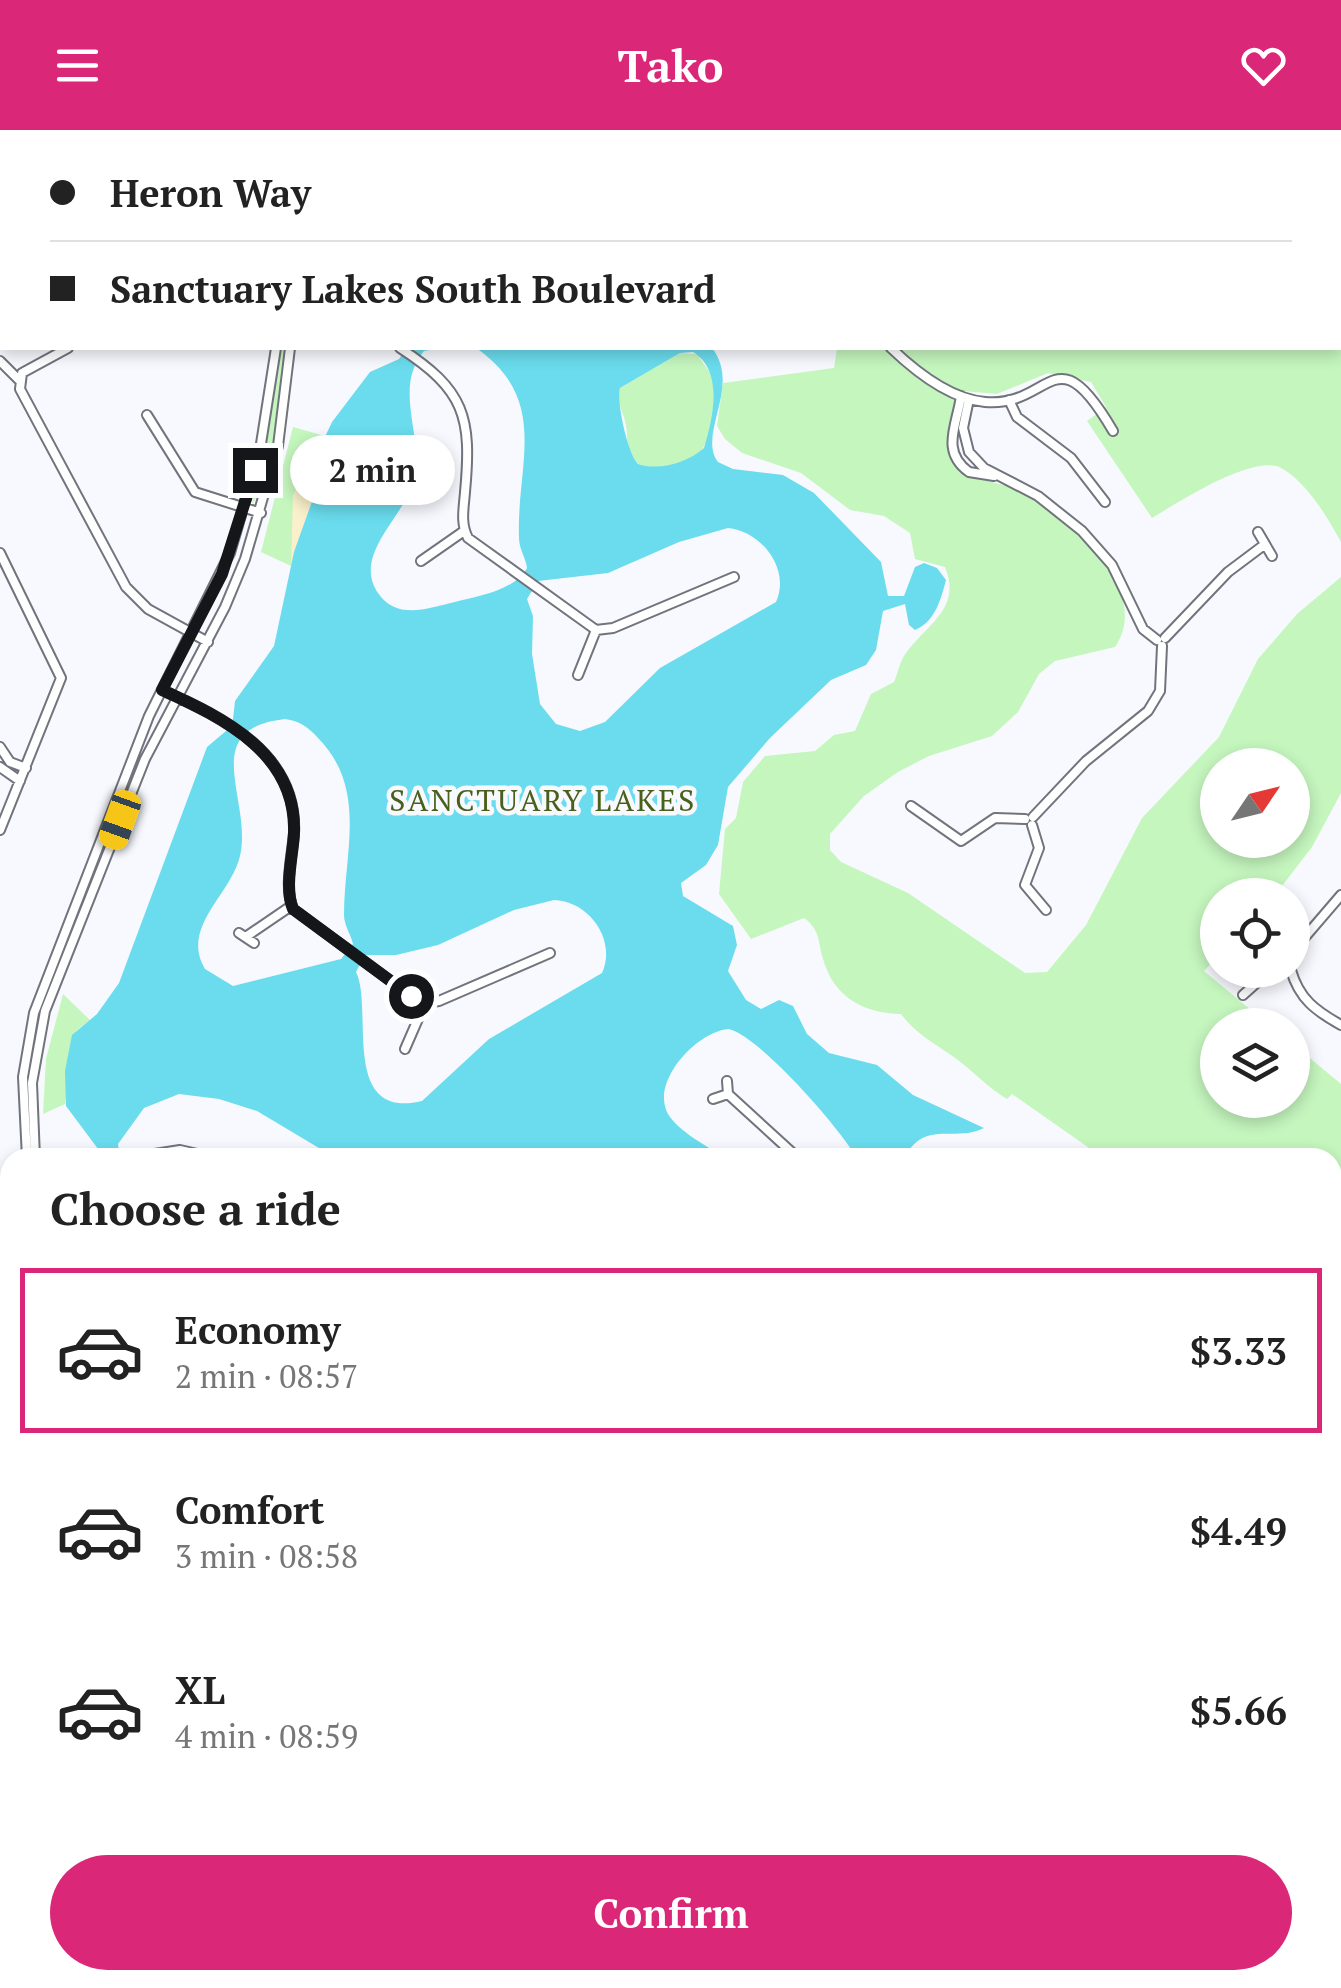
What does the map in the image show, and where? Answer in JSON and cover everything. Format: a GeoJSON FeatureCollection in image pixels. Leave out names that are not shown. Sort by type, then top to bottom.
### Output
{"type":"FeatureCollection","features":[{"type":"Feature","properties":{"kind":"street"},"geometry":{"type":"LineString","coordinates":[[19,380],[28,368],[64,350]]}},
{"type":"Feature","properties":{"kind":"street"},"geometry":{"type":"LineString","coordinates":[[26,1148],[22,1101],[26,1047],[57,951],[162,690],[193,635],[245,510],[276,350]]}},
{"type":"Feature","properties":{"kind":"street"},"geometry":{"type":"LineString","coordinates":[[35,1148],[32,1102],[36,1050],[50,996],[69,956],[134,783],[234,586],[261,513],[282,424],[290,350]]}},
{"type":"Feature","properties":{"kind":"street"},"geometry":{"type":"LineString","coordinates":[[404,350],[448,385],[466,423],[464,531],[472,542],[596,630],[612,628],[734,577]]}},
{"type":"Feature","properties":{"kind":"street"},"geometry":{"type":"LineString","coordinates":[[893,350],[933,381],[965,398],[987,403],[1009,400],[1047,380],[1076,384],[1092,394],[1113,431]]}},
{"type":"Feature","properties":{"kind":"street"},"geometry":{"type":"LineString","coordinates":[[0,361],[19,380],[26,402],[126,587],[148,609],[208,642]]}},
{"type":"Feature","properties":{"kind":"street"},"geometry":{"type":"LineString","coordinates":[[965,398],[963,428],[969,452],[996,476],[1038,496],[1082,531],[1112,566],[1143,628],[1162,641]]}},
{"type":"Feature","properties":{"kind":"street"},"geometry":{"type":"LineString","coordinates":[[965,398],[950,442],[958,462],[969,472],[996,476]]}},
{"type":"Feature","properties":{"kind":"street"},"geometry":{"type":"LineString","coordinates":[[1009,400],[1017,417],[1070,458],[1105,502]]}},
{"type":"Feature","properties":{"kind":"street"},"geometry":{"type":"LineString","coordinates":[[147,415],[195,492],[261,513]]}},
{"type":"Feature","properties":{"kind":"street"},"geometry":{"type":"LineString","coordinates":[[958,462],[969,452]]}},
{"type":"Feature","properties":{"kind":"street"},"geometry":{"type":"LineString","coordinates":[[421,560],[464,531]]}},
{"type":"Feature","properties":{"kind":"street"},"geometry":{"type":"LineString","coordinates":[[1258,532],[1272,556]]}},
{"type":"Feature","properties":{"kind":"street"},"geometry":{"type":"LineString","coordinates":[[911,806],[961,841],[995,818],[1030,820],[1086,761],[1148,711],[1160,691],[1162,641],[1228,572],[1264,545]]}},
{"type":"Feature","properties":{"kind":"street"},"geometry":{"type":"LineString","coordinates":[[0,554],[61,675],[0,830]]}},
{"type":"Feature","properties":{"kind":"street"},"geometry":{"type":"LineString","coordinates":[[578,675],[596,630]]}},
{"type":"Feature","properties":{"kind":"street"},"geometry":{"type":"LineString","coordinates":[[162,690],[242,734],[269,756],[290,793],[294,819],[291,906]]}},
{"type":"Feature","properties":{"kind":"street"},"geometry":{"type":"LineString","coordinates":[[0,747],[10,762],[26,768]]}},
{"type":"Feature","properties":{"kind":"street"},"geometry":{"type":"LineString","coordinates":[[0,766],[20,782]]}},
{"type":"Feature","properties":{"kind":"street"},"geometry":{"type":"LineString","coordinates":[[1030,820],[1039,848],[1024,886],[1046,910]]}},
{"type":"Feature","properties":{"kind":"street"},"geometry":{"type":"LineString","coordinates":[[1310,931],[1341,895]]}},
{"type":"Feature","properties":{"kind":"street"},"geometry":{"type":"LineString","coordinates":[[247,938],[291,906]]}},
{"type":"Feature","properties":{"kind":"street"},"geometry":{"type":"LineString","coordinates":[[291,906],[348,951],[425,1003]]}},
{"type":"Feature","properties":{"kind":"street"},"geometry":{"type":"LineString","coordinates":[[57,951],[69,956]]}},
{"type":"Feature","properties":{"kind":"street"},"geometry":{"type":"LineString","coordinates":[[405,1050],[425,1003],[550,953]]}},
{"type":"Feature","properties":{"kind":"street"},"geometry":{"type":"LineString","coordinates":[[1244,995],[1251,988]]}},
{"type":"Feature","properties":{"kind":"street"},"geometry":{"type":"LineString","coordinates":[[1295,988],[1310,1006],[1341,1025]]}},
{"type":"Feature","properties":{"kind":"street"},"geometry":{"type":"LineString","coordinates":[[728,1081],[728,1094],[787,1148]]}},
{"type":"Feature","properties":{"kind":"street"},"geometry":{"type":"LineString","coordinates":[[713,1099],[728,1094]]}},
{"type":"Feature","properties":{"kind":"green space"},"geometry":{"type":"Polygon","coordinates":[[[281,350],[285,350],[274,451],[252,504],[281,350]]]}},
{"type":"Feature","properties":{"kind":"green space"},"geometry":{"type":"Polygon","coordinates":[[[837,350],[1341,350],[1341,542],[1308,491],[1281,468],[1269,465],[1235,473],[1152,518],[1087,421],[1106,407],[1091,382],[1048,373],[997,394],[963,391],[947,443],[958,465],[976,477],[1028,494],[1085,539],[1116,581],[1124,604],[1124,626],[1115,647],[1055,661],[1039,674],[1018,712],[992,736],[929,756],[864,796],[830,834],[830,850],[841,862],[908,893],[1025,973],[1047,972],[1086,925],[1142,818],[1200,757],[1200,858],[1304,858],[1288,878],[1200,878],[1200,988],[1224,988],[1249,1008],[1200,1008],[1200,1118],[1310,1118],[1310,1058],[1341,1084],[1341,1148],[1089,1148],[1012,1094],[1007,1099],[1001,1095],[923,1036],[901,1014],[852,1001],[828,973],[816,931],[804,918],[751,939],[719,894],[725,829],[736,818],[743,782],[765,756],[815,751],[834,735],[855,731],[871,694],[894,682],[904,656],[940,614],[949,594],[949,581],[945,567],[915,559],[910,533],[884,516],[850,510],[801,473],[742,453],[717,426],[723,383],[834,368],[837,350]]]}},
{"type":"Feature","properties":{"kind":"green space"},"geometry":{"type":"Polygon","coordinates":[[[680,353],[697,354],[713,377],[709,433],[703,448],[679,464],[656,467],[637,463],[629,453],[619,403],[620,388],[680,353]]]}},
{"type":"Feature","properties":{"kind":"green space"},"geometry":{"type":"Polygon","coordinates":[[[293,427],[325,436],[291,566],[261,552],[293,427]]]}},
{"type":"Feature","properties":{"kind":"green space"},"geometry":{"type":"Polygon","coordinates":[[[1341,577],[1341,793],[1310,850],[1310,748],[1209,748],[1219,737],[1258,659],[1297,614],[1341,577]]]}},
{"type":"Feature","properties":{"kind":"green space"},"geometry":{"type":"Polygon","coordinates":[[[63,994],[90,1020],[76,1031],[65,1104],[43,1114],[46,1059],[63,994]]]}},
{"type":"Feature","properties":{"kind":"sand"},"geometry":{"type":"Polygon","coordinates":[[[323,441],[325,465],[291,566],[293,495],[323,441]]]}},
{"type":"Feature","properties":{"kind":"water","name":"SANCTUARY LAKES"},"geometry":{"type":"Polygon","coordinates":[[[406,350],[429,350],[424,351],[415,365],[411,380],[415,476],[371,563],[378,593],[394,607],[424,609],[485,594],[514,582],[527,568],[519,538],[524,460],[522,412],[514,389],[499,368],[478,350],[713,350],[723,378],[712,438],[718,462],[733,469],[783,475],[814,493],[881,562],[888,596],[904,596],[915,567],[924,563],[937,568],[946,580],[928,621],[915,630],[909,625],[905,604],[883,611],[876,650],[866,665],[831,680],[770,738],[728,787],[718,845],[706,865],[681,883],[683,896],[733,926],[737,945],[728,971],[746,1000],[761,1009],[779,1000],[793,1006],[807,1034],[829,1053],[877,1065],[913,1095],[984,1128],[962,1134],[931,1135],[911,1148],[850,1148],[817,1105],[778,1065],[760,1048],[729,1029],[716,1032],[691,1048],[665,1088],[668,1114],[679,1127],[710,1148],[319,1148],[257,1111],[219,1099],[179,1094],[144,1108],[119,1148],[97,1148],[66,1106],[65,1071],[72,1035],[97,1014],[119,983],[207,747],[226,731],[233,719],[235,701],[274,646],[294,552],[325,465],[323,441],[332,422],[370,372],[399,359],[406,350]],[[693,352],[680,353],[620,388],[624,428],[638,464],[672,464],[704,448],[714,396],[709,371],[693,352]],[[728,528],[679,542],[608,573],[538,581],[527,599],[533,616],[532,654],[540,704],[556,724],[580,731],[605,722],[660,668],[776,602],[779,577],[770,554],[752,536],[728,528]],[[285,719],[258,725],[242,737],[235,752],[242,834],[240,856],[199,939],[205,969],[233,986],[341,959],[353,944],[344,915],[350,822],[343,778],[318,738],[303,725],[285,719]],[[554,900],[514,910],[438,945],[396,955],[365,955],[356,972],[361,988],[365,1057],[369,1078],[379,1094],[396,1103],[422,1101],[489,1039],[602,973],[606,948],[597,924],[578,907],[554,900]]]}},
{"type":"Feature","properties":{"kind":"district","name":"SANCTUARY LAKES"},"geometry":{"type":"Point","coordinates":[543,800]}},
{"type":"Feature","properties":{"kind":"route"},"geometry":{"type":"LineString","coordinates":[[255,470],[222,574],[162,690],[214,717],[269,756],[287,784],[294,812],[290,904],[302,918],[411,996]]}}]}
